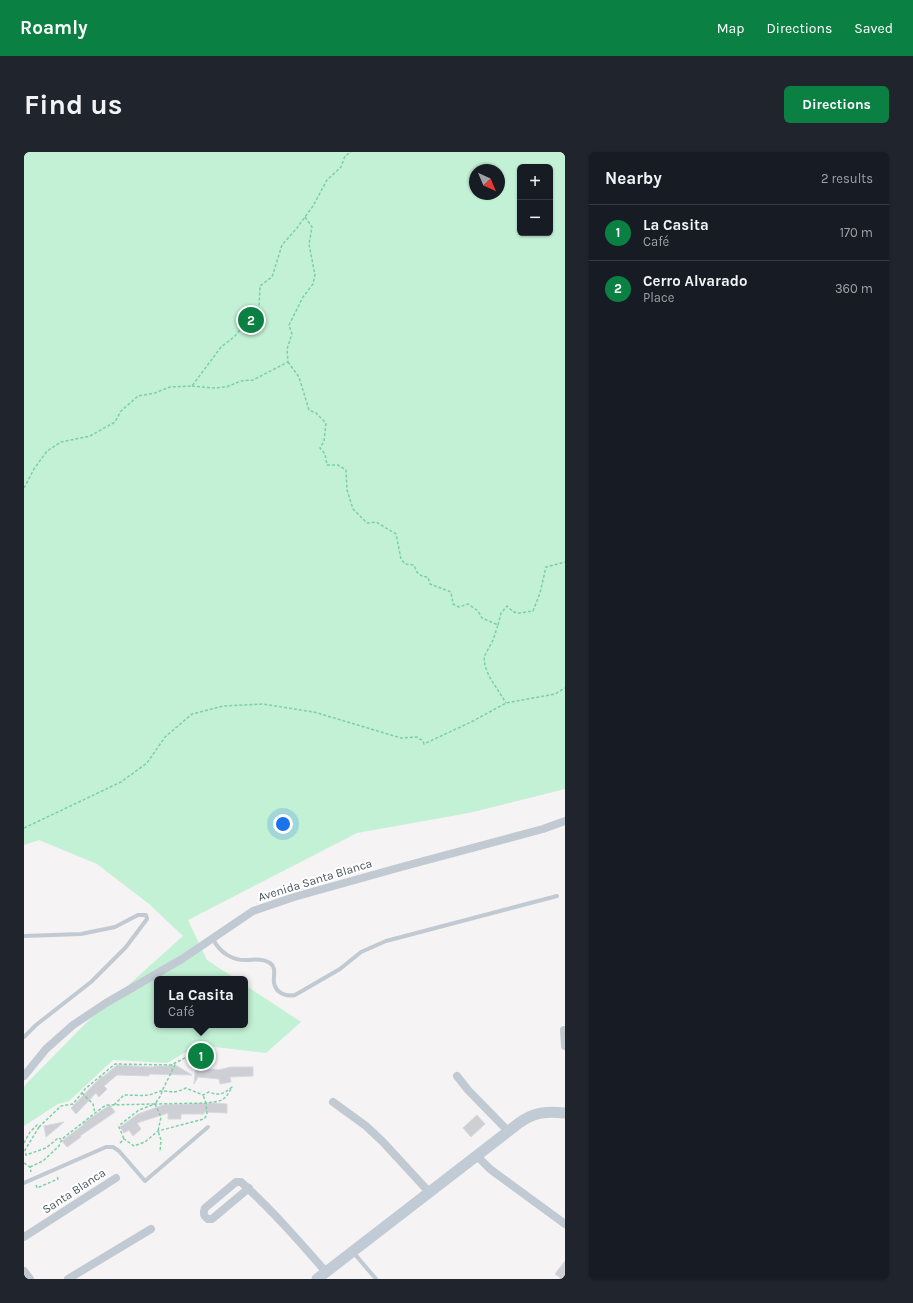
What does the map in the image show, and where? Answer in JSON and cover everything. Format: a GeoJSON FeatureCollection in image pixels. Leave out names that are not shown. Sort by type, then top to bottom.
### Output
{"type":"FeatureCollection","features":[{"type":"Feature","properties":{"kind":"main road"},"geometry":{"type":"LineString","coordinates":[[320,1277],[525,1119],[538,1113],[550,1112],[565,1114]]}},
{"type":"Feature","properties":{"kind":"street","name":"Avenida Santa Blanca"},"geometry":{"type":"LineString","coordinates":[[24,1076],[28,1068],[46,1049],[73,1025],[106,1002],[214,939],[253,911],[294,896],[543,829],[565,821]]}},
{"type":"Feature","properties":{"kind":"street"},"geometry":{"type":"LineString","coordinates":[[564,1030],[565,1046]]}},
{"type":"Feature","properties":{"kind":"street"},"geometry":{"type":"LineString","coordinates":[[457,1076],[468,1090],[508,1131]]}},
{"type":"Feature","properties":{"kind":"street"},"geometry":{"type":"LineString","coordinates":[[333,1102],[366,1126],[383,1142],[429,1192]]}},
{"type":"Feature","properties":{"kind":"street"},"geometry":{"type":"LineString","coordinates":[[477,1156],[490,1169],[565,1224]]}},
{"type":"Feature","properties":{"kind":"street","name":"Santa Blanca"},"geometry":{"type":"LineString","coordinates":[[24,1237],[116,1178]]}},
{"type":"Feature","properties":{"kind":"street"},"geometry":{"type":"LineString","coordinates":[[249,1188],[212,1219],[205,1217],[203,1213],[205,1208],[236,1182],[241,1182],[249,1188],[277,1217],[320,1277]]}},
{"type":"Feature","properties":{"kind":"street"},"geometry":{"type":"LineString","coordinates":[[68,1279],[151,1229]]}},
{"type":"Feature","properties":{"kind":"street"},"geometry":{"type":"LineString","coordinates":[[24,1270],[30,1279]]}},
{"type":"Feature","properties":{"kind":"lane"},"geometry":{"type":"LineString","coordinates":[[214,939],[220,949],[235,959],[268,962],[274,967],[274,983],[277,990],[284,995],[291,996],[340,969],[361,952],[386,941],[557,896]]}},
{"type":"Feature","properties":{"kind":"lane"},"geometry":{"type":"LineString","coordinates":[[24,936],[82,934],[115,927],[138,915],[146,915],[147,919],[126,947],[91,982],[36,1025],[24,1037]]}},
{"type":"Feature","properties":{"kind":"lane"},"geometry":{"type":"LineString","coordinates":[[24,1184],[106,1147],[116,1148],[144,1181],[208,1126]]}},
{"type":"Feature","properties":{"kind":"lane"},"geometry":{"type":"LineString","coordinates":[[352,1252],[376,1279]]}},
{"type":"Feature","properties":{"kind":"path"},"geometry":{"type":"LineString","coordinates":[[192,386],[221,347],[234,337],[259,308],[260,286],[272,277],[282,245],[305,217],[327,180],[341,167],[345,156],[351,152]]}},
{"type":"Feature","properties":{"kind":"path"},"geometry":{"type":"LineString","coordinates":[[305,217],[312,227],[309,244],[315,275],[313,284],[289,325],[292,334],[287,349],[288,362],[299,377],[309,410],[316,413],[326,423],[324,441],[320,448],[325,454],[327,465],[338,465],[346,470],[347,490],[353,509],[367,522],[376,522],[396,534],[401,559],[405,564],[414,565],[416,574],[428,577],[430,584],[451,592],[453,604],[459,607],[468,604],[478,611],[482,618],[498,625]]}},
{"type":"Feature","properties":{"kind":"path"},"geometry":{"type":"LineString","coordinates":[[24,488],[34,469],[47,451],[61,442],[90,436],[114,422],[121,412],[138,396],[155,393],[170,387],[226,387],[240,381],[252,380],[288,362]]}},
{"type":"Feature","properties":{"kind":"path"},"geometry":{"type":"LineString","coordinates":[[506,703],[489,676],[485,666],[484,657],[493,640],[501,612],[507,606],[513,612],[519,614],[533,610],[540,593],[546,567],[565,562]]}},
{"type":"Feature","properties":{"kind":"path"},"geometry":{"type":"LineString","coordinates":[[24,828],[121,782],[132,775],[147,764],[165,737],[192,714],[205,710],[223,706],[262,704],[307,710],[401,738],[417,737],[424,741],[424,744],[473,721],[506,703],[555,694],[565,688]]}},
{"type":"Feature","properties":{"kind":"path"},"geometry":{"type":"LineString","coordinates":[[62,1139],[58,1138],[46,1148],[26,1155],[25,1150],[39,1127],[61,1106],[73,1104],[82,1093],[115,1064],[171,1065],[191,1055]]}},
{"type":"Feature","properties":{"kind":"path"},"geometry":{"type":"LineString","coordinates":[[114,1105],[124,1095],[148,1095],[162,1091],[170,1093],[186,1088],[203,1095],[206,1103],[207,1115],[204,1119],[158,1131],[145,1142],[134,1146],[124,1139],[119,1127],[139,1110],[155,1104],[161,1095],[162,1091],[175,1065],[171,1065]]}},
{"type":"Feature","properties":{"kind":"path"},"geometry":{"type":"LineString","coordinates":[[30,1167],[43,1161],[59,1146],[62,1139],[106,1105],[206,1103],[223,1100],[227,1097],[232,1087],[224,1094],[218,1095],[209,1092],[203,1095]]}},
{"type":"Feature","properties":{"kind":"path"},"geometry":{"type":"LineString","coordinates":[[82,1093],[93,1104],[95,1113]]}},
{"type":"Feature","properties":{"kind":"path"},"geometry":{"type":"LineString","coordinates":[[155,1104],[161,1117],[158,1131],[161,1140],[160,1152]]}},
{"type":"Feature","properties":{"kind":"path"},"geometry":{"type":"LineString","coordinates":[[24,1142],[37,1124],[39,1127]]}},
{"type":"Feature","properties":{"kind":"path"},"geometry":{"type":"LineString","coordinates":[[116,1148],[124,1139]]}},
{"type":"Feature","properties":{"kind":"path"},"geometry":{"type":"LineString","coordinates":[[24,1163],[30,1167],[37,1188],[58,1179],[57,1175]]}},
{"type":"Feature","properties":{"kind":"green space"},"geometry":{"type":"Polygon","coordinates":[[[24,152],[565,152],[565,789],[469,813],[357,833],[188,920],[207,960],[231,976],[154,976],[154,1028],[248,1028],[248,987],[301,1022],[266,1053],[198,1045],[167,1063],[113,1060],[69,1101],[58,1104],[24,1126],[24,1087],[27,1083],[86,1023],[183,936],[149,904],[97,864],[39,840],[24,845],[24,152]]]}},
{"type":"Feature","properties":{"kind":"building"},"geometry":{"type":"Polygon","coordinates":[[[200,1055],[207,1059],[203,1068],[218,1070],[231,1067],[253,1067],[253,1076],[230,1077],[231,1082],[220,1084],[219,1079],[198,1077],[194,1084],[196,1063],[200,1055]]]}},
{"type":"Feature","properties":{"kind":"building"},"geometry":{"type":"Polygon","coordinates":[[[117,1065],[154,1067],[177,1066],[192,1075],[117,1075],[104,1086],[107,1089],[99,1097],[96,1093],[76,1114],[71,1108],[102,1076],[103,1077],[117,1065]]]}},
{"type":"Feature","properties":{"kind":"building"},"geometry":{"type":"Polygon","coordinates":[[[213,1103],[227,1104],[227,1113],[204,1112],[204,1114],[181,1114],[181,1119],[168,1119],[168,1113],[137,1123],[141,1129],[133,1136],[129,1130],[124,1133],[120,1127],[138,1114],[163,1105],[213,1103]]]}},
{"type":"Feature","properties":{"kind":"building"},"geometry":{"type":"Polygon","coordinates":[[[110,1105],[115,1112],[80,1136],[81,1137],[67,1147],[62,1141],[83,1125],[83,1123],[110,1105]]]}},
{"type":"Feature","properties":{"kind":"building"},"geometry":{"type":"Polygon","coordinates":[[[477,1115],[485,1124],[471,1137],[463,1128],[477,1115]]]}},
{"type":"Feature","properties":{"kind":"building"},"geometry":{"type":"Polygon","coordinates":[[[64,1122],[46,1137],[44,1126],[64,1122]]]}},
{"type":"Feature","properties":{"kind":"building"},"geometry":{"type":"Polygon","coordinates":[[[565,1261],[565,1279],[562,1279],[555,1274],[565,1261]]]}},
{"type":"Feature","properties":{"kind":"place","name":"Cerro Alvarado"},"geometry":{"type":"Point","coordinates":[251,320]}},
{"type":"Feature","properties":{"kind":"place","name":"La Casita"},"geometry":{"type":"Point","coordinates":[201,1056]}}]}
